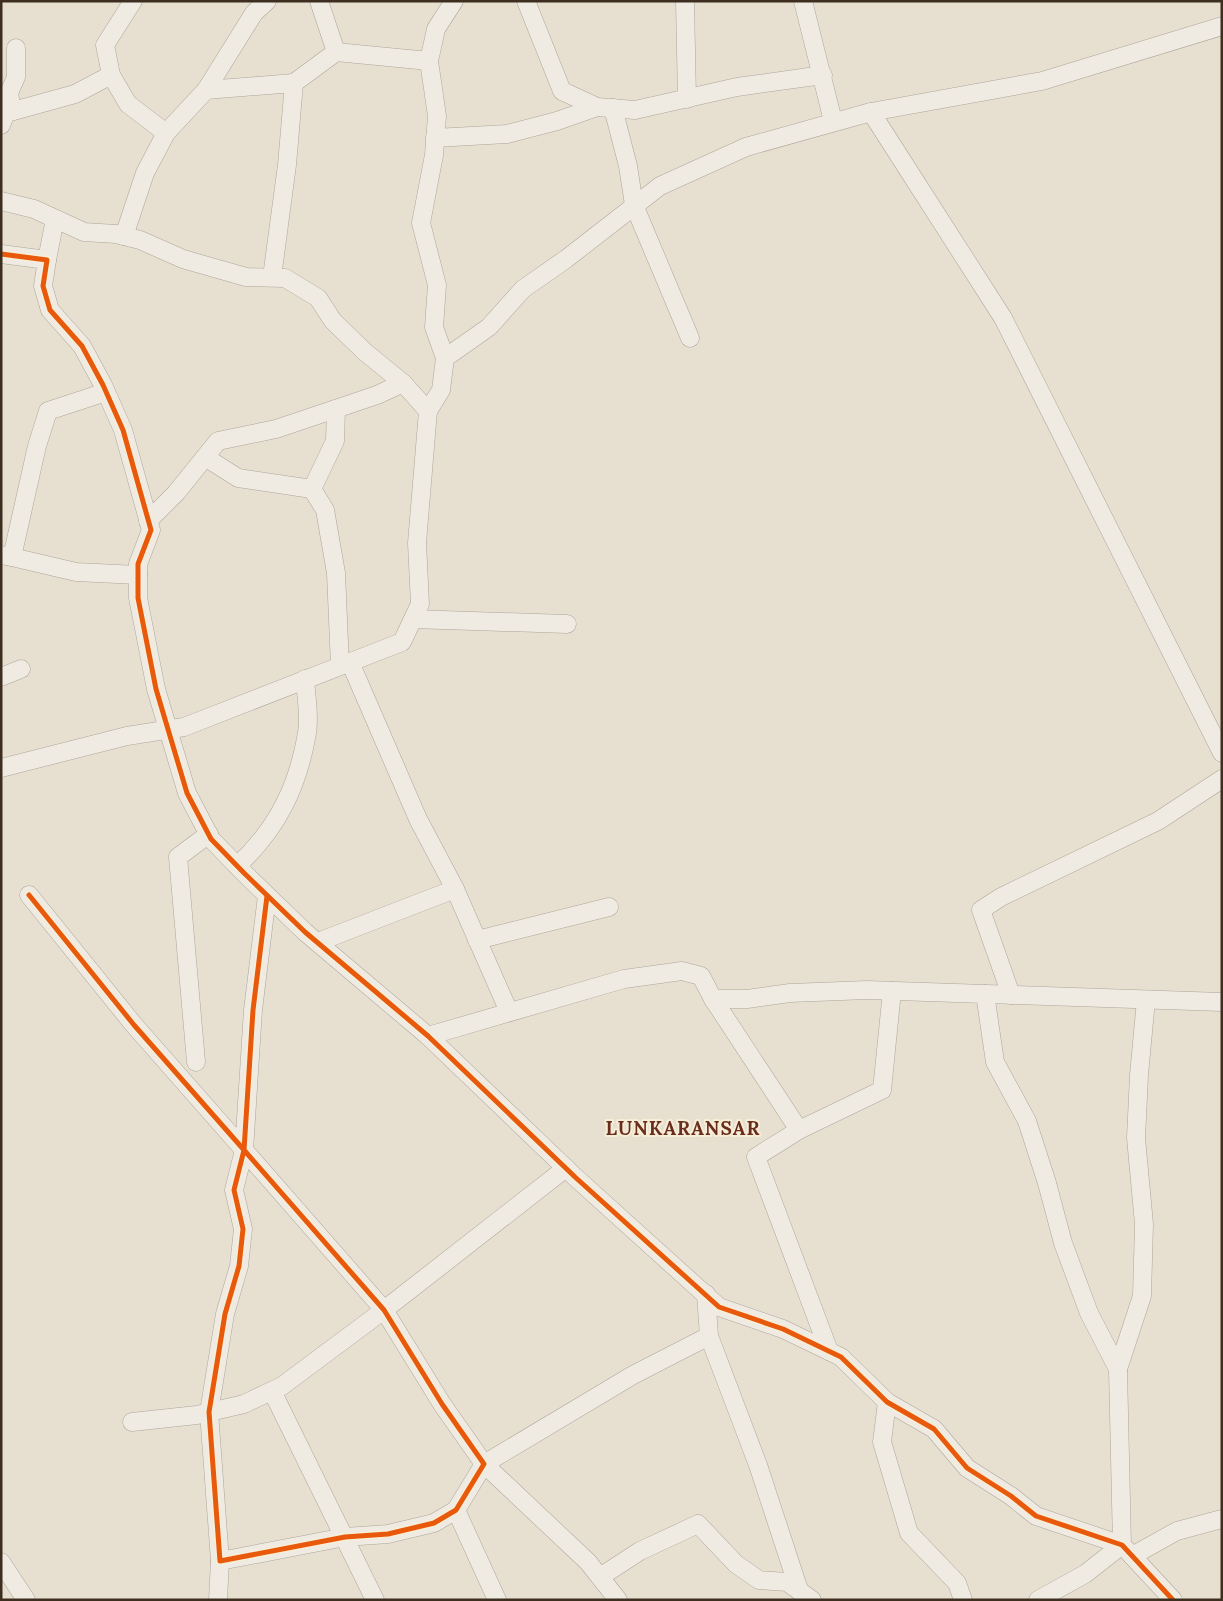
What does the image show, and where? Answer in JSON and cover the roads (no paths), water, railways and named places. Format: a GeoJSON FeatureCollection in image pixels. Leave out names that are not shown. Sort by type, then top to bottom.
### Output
{"type":"FeatureCollection","features":[{"type":"Feature","properties":{"kind":"street"},"geometry":{"type":"LineString","coordinates":[[134,1],[105,45],[111,75],[128,104],[166,133]]}},
{"type":"Feature","properties":{"kind":"street"},"geometry":{"type":"LineString","coordinates":[[124,236],[144,173],[166,133],[206,90],[254,13],[267,1]]}},
{"type":"Feature","properties":{"kind":"street"},"geometry":{"type":"LineString","coordinates":[[319,1],[336,52]]}},
{"type":"Feature","properties":{"kind":"street"},"geometry":{"type":"LineString","coordinates":[[1,768],[127,736],[184,728],[402,642],[420,604],[417,542],[428,411],[441,390],[445,358],[434,326],[437,285],[420,223],[437,116],[429,61],[436,29],[454,1]]}},
{"type":"Feature","properties":{"kind":"street"},"geometry":{"type":"LineString","coordinates":[[526,1],[562,91],[605,107],[635,110],[737,87],[823,75]]}},
{"type":"Feature","properties":{"kind":"street"},"geometry":{"type":"LineString","coordinates":[[685,1],[688,99]]}},
{"type":"Feature","properties":{"kind":"street"},"geometry":{"type":"LineString","coordinates":[[804,1],[833,121]]}},
{"type":"Feature","properties":{"kind":"street"},"geometry":{"type":"LineString","coordinates":[[445,358],[489,326],[523,288],[566,259],[660,186],[746,147],[833,121],[871,112],[1042,81],[1222,26]]}},
{"type":"Feature","properties":{"kind":"street"},"geometry":{"type":"LineString","coordinates":[[12,111],[9,93],[16,77],[16,48]]}},
{"type":"Feature","properties":{"kind":"street"},"geometry":{"type":"LineString","coordinates":[[206,90],[294,83],[336,52],[429,61]]}},
{"type":"Feature","properties":{"kind":"street"},"geometry":{"type":"LineString","coordinates":[[1,125],[6,113],[74,94],[111,75]]}},
{"type":"Feature","properties":{"kind":"street"},"geometry":{"type":"LineString","coordinates":[[272,277],[287,165],[294,83]]}},
{"type":"Feature","properties":{"kind":"street"},"geometry":{"type":"LineString","coordinates":[[435,138],[507,134],[605,107]]}},
{"type":"Feature","properties":{"kind":"street"},"geometry":{"type":"LineString","coordinates":[[605,107],[628,166],[634,205],[690,338]]}},
{"type":"Feature","properties":{"kind":"street"},"geometry":{"type":"LineString","coordinates":[[871,112],[1002,318],[1222,753]]}},
{"type":"Feature","properties":{"kind":"street"},"geometry":{"type":"LineString","coordinates":[[1,201],[34,209],[84,232],[124,236],[140,240],[183,259],[246,277],[285,278],[318,298],[333,321],[365,352],[403,383],[428,411]]}},
{"type":"Feature","properties":{"kind":"street"},"geometry":{"type":"LineString","coordinates":[[55,219],[43,286],[50,310],[82,346],[123,430],[151,530],[138,564],[138,598],[156,688],[187,793],[209,834],[267,896],[428,1036],[566,1168],[719,1306],[783,1329],[841,1357],[888,1402],[934,1429],[966,1468],[1011,1496],[1036,1516],[1127,1550],[1173,1600]]}},
{"type":"Feature","properties":{"kind":"street"},"geometry":{"type":"LineString","coordinates":[[1,254],[47,260]]}},
{"type":"Feature","properties":{"kind":"street"},"geometry":{"type":"LineString","coordinates":[[148,521],[218,442],[276,429],[377,395],[403,383]]}},
{"type":"Feature","properties":{"kind":"street"},"geometry":{"type":"LineString","coordinates":[[106,392],[48,411],[7,556],[76,572],[138,575]]}},
{"type":"Feature","properties":{"kind":"street"},"geometry":{"type":"LineString","coordinates":[[312,488],[334,441],[336,409]]}},
{"type":"Feature","properties":{"kind":"street"},"geometry":{"type":"LineString","coordinates":[[205,458],[238,478],[312,488]]}},
{"type":"Feature","properties":{"kind":"street"},"geometry":{"type":"LineString","coordinates":[[312,488],[325,510],[336,573],[345,664],[418,818],[455,889],[509,1012]]}},
{"type":"Feature","properties":{"kind":"street"},"geometry":{"type":"LineString","coordinates":[[413,620],[567,624]]}},
{"type":"Feature","properties":{"kind":"street"},"geometry":{"type":"LineString","coordinates":[[1,677],[21,669]]}},
{"type":"Feature","properties":{"kind":"street"},"geometry":{"type":"LineString","coordinates":[[237,866],[265,838],[292,791],[307,732],[306,679]]}},
{"type":"Feature","properties":{"kind":"street"},"geometry":{"type":"LineString","coordinates":[[1011,995],[981,910],[1001,897],[1158,821],[1222,779]]}},
{"type":"Feature","properties":{"kind":"street"},"geometry":{"type":"LineString","coordinates":[[196,1062],[178,857],[209,834]]}},
{"type":"Feature","properties":{"kind":"street"},"geometry":{"type":"LineString","coordinates":[[318,942],[455,889]]}},
{"type":"Feature","properties":{"kind":"street"},"geometry":{"type":"LineString","coordinates":[[30,895],[134,1025],[384,1310],[442,1404],[484,1464],[588,1562],[618,1600]]}},
{"type":"Feature","properties":{"kind":"street"},"geometry":{"type":"LineString","coordinates":[[218,1600],[220,1561],[209,1412],[225,1314],[239,1266],[243,1229],[234,1190],[244,1150],[253,1010],[267,896]]}},
{"type":"Feature","properties":{"kind":"street"},"geometry":{"type":"LineString","coordinates":[[477,940],[610,907]]}},
{"type":"Feature","properties":{"kind":"street"},"geometry":{"type":"LineString","coordinates":[[428,1036],[624,979],[682,971],[701,976],[713,999],[799,1130]]}},
{"type":"Feature","properties":{"kind":"street"},"geometry":{"type":"LineString","coordinates":[[713,999],[747,999],[790,992],[892,991],[1222,1002]]}},
{"type":"Feature","properties":{"kind":"street"},"geometry":{"type":"LineString","coordinates":[[828,1351],[756,1157],[799,1130],[882,1090],[892,991]]}},
{"type":"Feature","properties":{"kind":"street"},"geometry":{"type":"LineString","coordinates":[[984,994],[995,1062],[1027,1121],[1047,1183],[1063,1243],[1089,1313],[1118,1369]]}},
{"type":"Feature","properties":{"kind":"street"},"geometry":{"type":"LineString","coordinates":[[1127,1550],[1118,1369],[1142,1296],[1144,1224],[1136,1138],[1139,1075],[1146,1000]]}},
{"type":"Feature","properties":{"kind":"street"},"geometry":{"type":"LineString","coordinates":[[132,1422],[209,1412],[244,1404],[282,1386],[384,1310],[566,1168]]}},
{"type":"Feature","properties":{"kind":"street"},"geometry":{"type":"LineString","coordinates":[[706,1294],[709,1336],[806,1595]]}},
{"type":"Feature","properties":{"kind":"street"},"geometry":{"type":"LineString","coordinates":[[220,1561],[345,1537],[388,1534],[434,1523],[456,1510],[484,1464],[633,1375],[709,1336]]}},
{"type":"Feature","properties":{"kind":"street"},"geometry":{"type":"LineString","coordinates":[[272,1391],[375,1600]]}},
{"type":"Feature","properties":{"kind":"street"},"geometry":{"type":"LineString","coordinates":[[888,1402],[882,1442],[909,1533],[957,1583],[962,1600]]}},
{"type":"Feature","properties":{"kind":"street"},"geometry":{"type":"LineString","coordinates":[[456,1510],[497,1600]]}},
{"type":"Feature","properties":{"kind":"street"},"geometry":{"type":"LineString","coordinates":[[1038,1600],[1127,1550],[1177,1531],[1222,1520]]}},
{"type":"Feature","properties":{"kind":"street"},"geometry":{"type":"LineString","coordinates":[[600,1577],[640,1551],[698,1524],[736,1564],[759,1580],[787,1582],[806,1595]]}},
{"type":"Feature","properties":{"kind":"street"},"geometry":{"type":"LineString","coordinates":[[1,1562],[26,1600]]}},
{"type":"Feature","properties":{"kind":"district","name":"LUNKARANSAR"},"geometry":{"type":"Point","coordinates":[683,1128]}}]}
